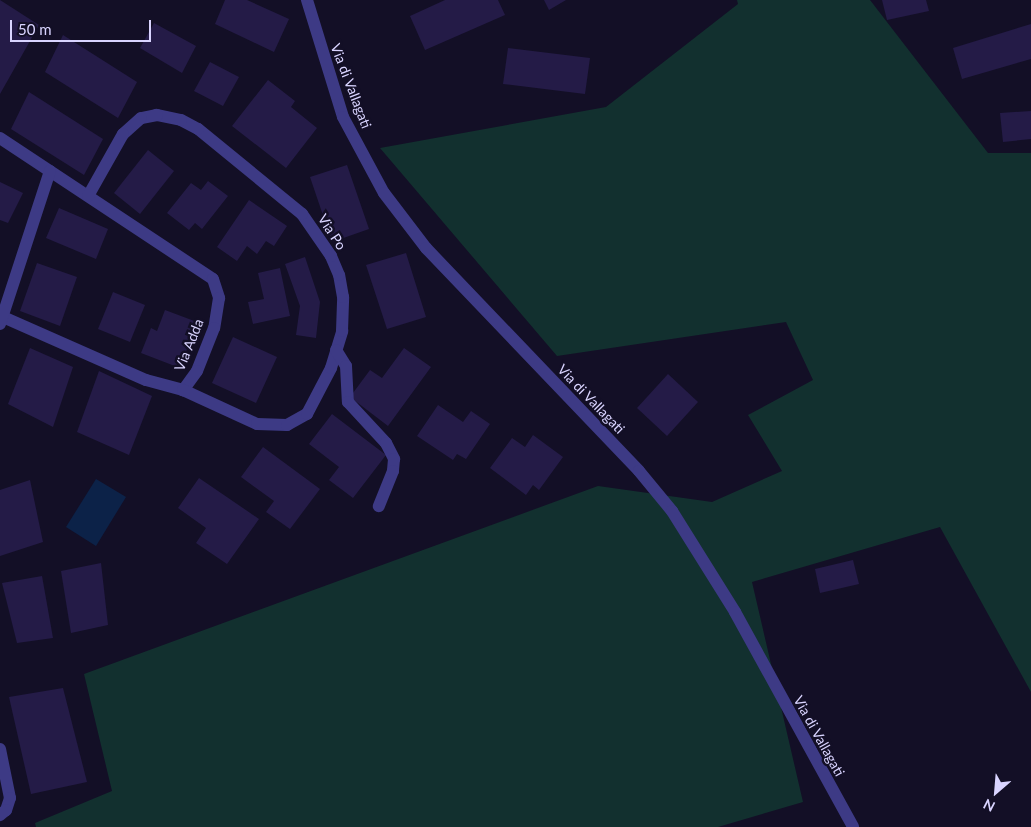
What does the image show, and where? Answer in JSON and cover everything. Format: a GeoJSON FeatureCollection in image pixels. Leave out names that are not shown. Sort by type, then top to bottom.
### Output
{"type":"FeatureCollection","features":[{"type":"Feature","properties":{"kind":"street","name":"Via di Vallagati"},"geometry":{"type":"LineString","coordinates":[[307,0],[344,117],[384,193],[426,248],[639,471],[672,511],[735,612],[853,827]]}},
{"type":"Feature","properties":{"kind":"street","name":"Via Po"},"geometry":{"type":"LineString","coordinates":[[88,196],[123,134],[141,118],[157,114],[172,117],[198,129],[290,203],[322,240],[339,275],[343,297],[342,331],[336,350],[311,407],[301,419],[287,425],[257,424],[183,390]]}},
{"type":"Feature","properties":{"kind":"street","name":"Via Adda"},"geometry":{"type":"LineString","coordinates":[[0,138],[205,272],[217,287],[219,298],[214,328],[197,371],[183,390],[146,380],[2,321]]}},
{"type":"Feature","properties":{"kind":"street"},"geometry":{"type":"LineString","coordinates":[[2,321],[50,171]]}},
{"type":"Feature","properties":{"kind":"street"},"geometry":{"type":"LineString","coordinates":[[336,350],[346,366],[348,402],[386,443],[394,459],[393,472],[379,506]]}},
{"type":"Feature","properties":{"kind":"street"},"geometry":{"type":"LineString","coordinates":[[0,749],[10,798],[6,810],[0,815]]}},
{"type":"Feature","properties":{"kind":"green space"},"geometry":{"type":"Polygon","coordinates":[[[737,0],[870,0],[988,153],[1031,153],[1031,692],[940,527],[752,582],[803,802],[718,827],[36,827],[35,823],[112,791],[84,674],[598,486],[712,502],[782,471],[748,415],[813,380],[786,322],[557,356],[380,148],[606,107],[738,4],[737,0]]]}},
{"type":"Feature","properties":{"kind":"water"},"geometry":{"type":"Polygon","coordinates":[[[96,479],[126,497],[96,546],[66,527],[96,479]]]}},
{"type":"Feature","properties":{"kind":"building"},"geometry":{"type":"Polygon","coordinates":[[[0,0],[39,25],[0,94],[0,0]]]}},
{"type":"Feature","properties":{"kind":"building"},"geometry":{"type":"Polygon","coordinates":[[[225,0],[247,0],[289,19],[274,52],[215,24],[225,0]]]}},
{"type":"Feature","properties":{"kind":"building"},"geometry":{"type":"Polygon","coordinates":[[[445,0],[498,0],[505,15],[425,50],[410,16],[445,0]]]}},
{"type":"Feature","properties":{"kind":"building"},"geometry":{"type":"Polygon","coordinates":[[[544,0],[566,0],[549,10],[544,0]]]}},
{"type":"Feature","properties":{"kind":"building"},"geometry":{"type":"Polygon","coordinates":[[[882,0],[926,0],[929,11],[887,20],[882,0]]]}},
{"type":"Feature","properties":{"kind":"building"},"geometry":{"type":"Polygon","coordinates":[[[154,23],[196,46],[182,73],[140,48],[154,23]]]}},
{"type":"Feature","properties":{"kind":"building"},"geometry":{"type":"Polygon","coordinates":[[[1031,24],[1031,59],[962,79],[953,48],[1031,24]]]}},
{"type":"Feature","properties":{"kind":"building"},"geometry":{"type":"Polygon","coordinates":[[[63,35],[137,82],[118,118],[45,72],[63,35]]]}},
{"type":"Feature","properties":{"kind":"building"},"geometry":{"type":"Polygon","coordinates":[[[508,48],[590,58],[585,94],[503,84],[508,48]]]}},
{"type":"Feature","properties":{"kind":"building"},"geometry":{"type":"Polygon","coordinates":[[[210,62],[239,77],[223,106],[194,91],[210,62]]]}},
{"type":"Feature","properties":{"kind":"building"},"geometry":{"type":"Polygon","coordinates":[[[268,80],[295,101],[291,107],[317,128],[286,168],[232,126],[268,80]]]}},
{"type":"Feature","properties":{"kind":"building"},"geometry":{"type":"Polygon","coordinates":[[[29,92],[103,139],[84,175],[11,129],[29,92]]]}},
{"type":"Feature","properties":{"kind":"building"},"geometry":{"type":"Polygon","coordinates":[[[1031,111],[1031,139],[1003,142],[1000,113],[1031,111]]]}},
{"type":"Feature","properties":{"kind":"building"},"geometry":{"type":"Polygon","coordinates":[[[148,150],[174,171],[140,214],[114,193],[148,150]]]}},
{"type":"Feature","properties":{"kind":"building"},"geometry":{"type":"Polygon","coordinates":[[[347,165],[369,229],[332,242],[310,177],[347,165]]]}},
{"type":"Feature","properties":{"kind":"building"},"geometry":{"type":"Polygon","coordinates":[[[208,181],[228,196],[202,229],[195,223],[189,230],[167,213],[191,183],[201,190],[208,181]]]}},
{"type":"Feature","properties":{"kind":"building"},"geometry":{"type":"Polygon","coordinates":[[[0,182],[23,193],[8,223],[0,220],[0,182]]]}},
{"type":"Feature","properties":{"kind":"building"},"geometry":{"type":"Polygon","coordinates":[[[249,200],[287,226],[274,246],[266,241],[257,254],[247,246],[237,261],[217,247],[249,200]]]}},
{"type":"Feature","properties":{"kind":"building"},"geometry":{"type":"Polygon","coordinates":[[[59,208],[108,229],[96,259],[46,238],[59,208]]]}},
{"type":"Feature","properties":{"kind":"building"},"geometry":{"type":"Polygon","coordinates":[[[406,253],[426,317],[387,329],[366,265],[406,253]]]}},
{"type":"Feature","properties":{"kind":"building"},"geometry":{"type":"Polygon","coordinates":[[[305,257],[320,302],[316,338],[296,335],[300,306],[285,264],[305,257]]]}},
{"type":"Feature","properties":{"kind":"building"},"geometry":{"type":"Polygon","coordinates":[[[37,263],[77,277],[60,326],[20,311],[37,263]]]}},
{"type":"Feature","properties":{"kind":"building"},"geometry":{"type":"Polygon","coordinates":[[[280,268],[290,316],[253,324],[248,302],[264,299],[258,273],[280,268]]]}},
{"type":"Feature","properties":{"kind":"building"},"geometry":{"type":"Polygon","coordinates":[[[113,292],[145,305],[130,342],[98,329],[113,292]]]}},
{"type":"Feature","properties":{"kind":"building"},"geometry":{"type":"Polygon","coordinates":[[[165,310],[197,322],[180,368],[141,353],[151,328],[157,331],[165,310]]]}},
{"type":"Feature","properties":{"kind":"building"},"geometry":{"type":"Polygon","coordinates":[[[233,337],[277,357],[256,403],[212,383],[233,337]]]}},
{"type":"Feature","properties":{"kind":"building"},"geometry":{"type":"Polygon","coordinates":[[[30,348],[73,367],[53,427],[8,404],[30,348]]]}},
{"type":"Feature","properties":{"kind":"building"},"geometry":{"type":"Polygon","coordinates":[[[404,348],[431,367],[388,426],[350,397],[370,370],[382,378],[404,348]]]}},
{"type":"Feature","properties":{"kind":"building"},"geometry":{"type":"Polygon","coordinates":[[[99,371],[152,396],[129,455],[77,432],[99,371]]]}},
{"type":"Feature","properties":{"kind":"building"},"geometry":{"type":"Polygon","coordinates":[[[668,374],[698,402],[667,436],[637,408],[668,374]]]}},
{"type":"Feature","properties":{"kind":"building"},"geometry":{"type":"Polygon","coordinates":[[[438,405],[463,422],[471,411],[490,424],[466,459],[457,454],[453,460],[417,436],[438,405]]]}},
{"type":"Feature","properties":{"kind":"building"},"geometry":{"type":"Polygon","coordinates":[[[332,414],[386,455],[353,498],[329,480],[339,467],[309,444],[332,414]]]}},
{"type":"Feature","properties":{"kind":"building"},"geometry":{"type":"Polygon","coordinates":[[[533,435],[563,457],[539,490],[533,485],[526,495],[490,468],[512,438],[525,447],[533,435]]]}},
{"type":"Feature","properties":{"kind":"building"},"geometry":{"type":"Polygon","coordinates":[[[263,447],[320,489],[290,529],[266,512],[274,501],[241,477],[263,447]]]}},
{"type":"Feature","properties":{"kind":"building"},"geometry":{"type":"Polygon","coordinates":[[[199,478],[259,519],[227,564],[196,543],[206,528],[178,508],[199,478]]]}},
{"type":"Feature","properties":{"kind":"building"},"geometry":{"type":"Polygon","coordinates":[[[30,480],[43,542],[0,556],[0,490],[30,480]]]}},
{"type":"Feature","properties":{"kind":"building"},"geometry":{"type":"Polygon","coordinates":[[[853,560],[859,584],[820,593],[815,569],[853,560]]]}},
{"type":"Feature","properties":{"kind":"building"},"geometry":{"type":"Polygon","coordinates":[[[101,563],[108,625],[71,633],[61,571],[101,563]]]}},
{"type":"Feature","properties":{"kind":"building"},"geometry":{"type":"Polygon","coordinates":[[[42,576],[53,638],[17,643],[2,583],[42,576]]]}},
{"type":"Feature","properties":{"kind":"building"},"geometry":{"type":"Polygon","coordinates":[[[63,688],[87,782],[31,794],[9,697],[63,688]]]}}]}
